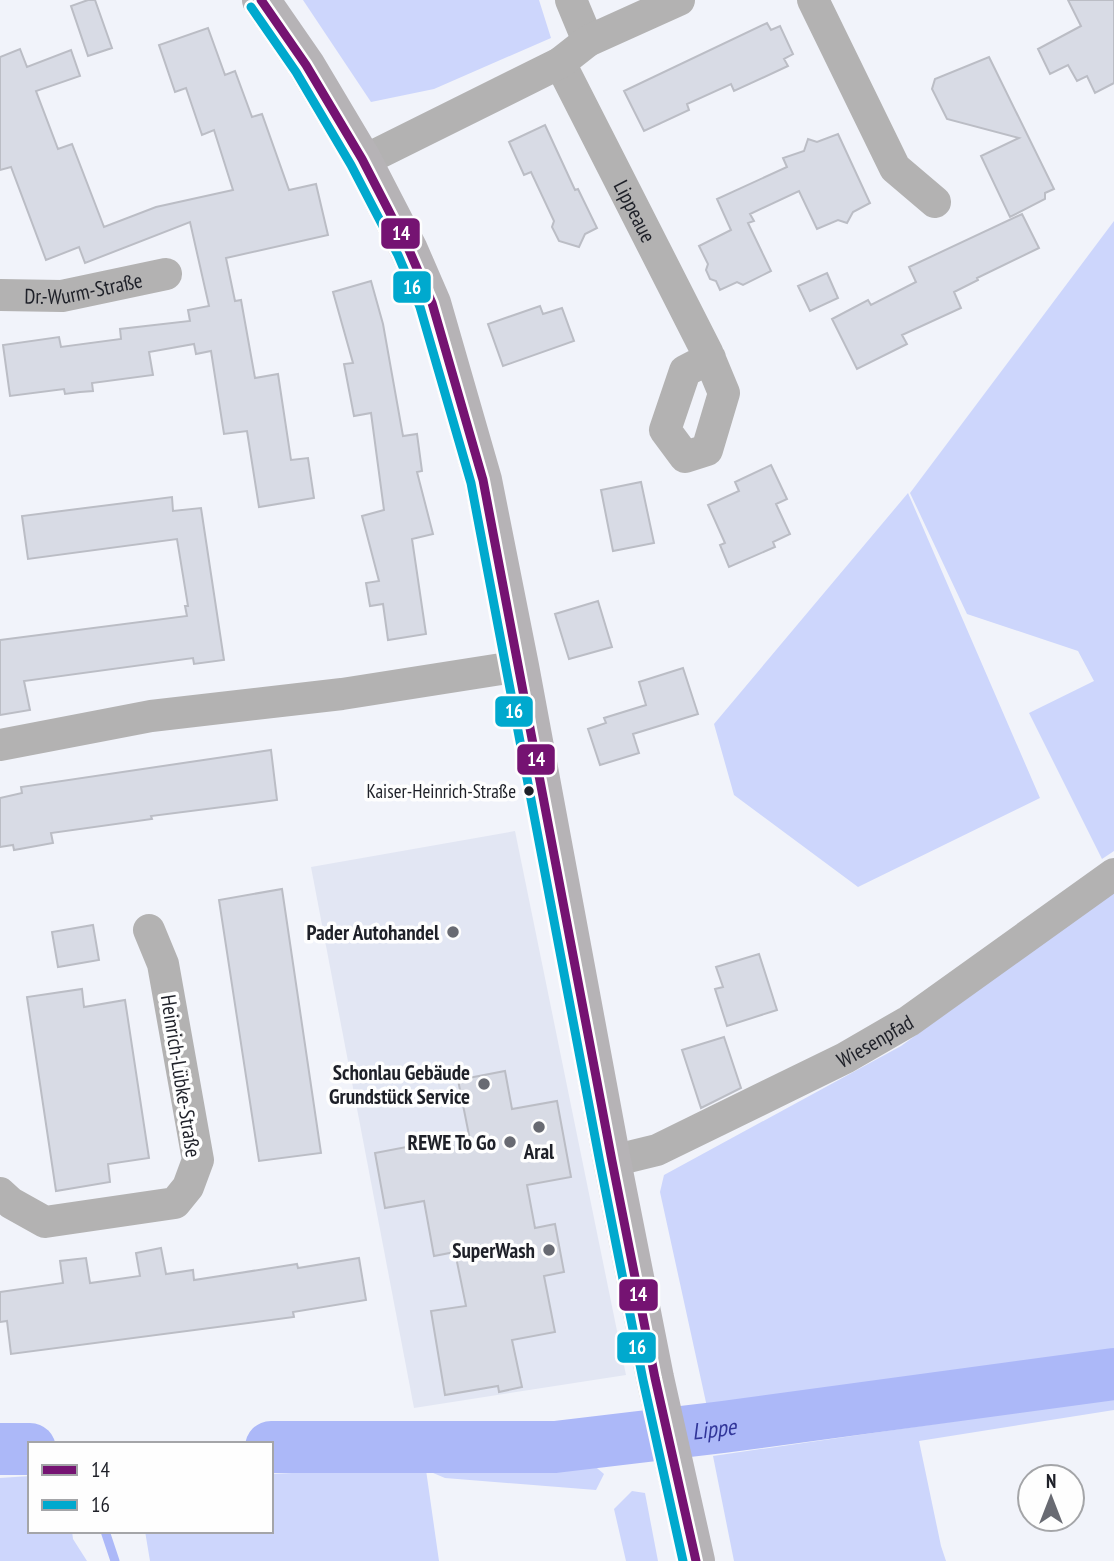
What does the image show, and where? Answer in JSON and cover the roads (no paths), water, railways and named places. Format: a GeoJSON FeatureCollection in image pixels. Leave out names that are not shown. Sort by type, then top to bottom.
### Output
{"type":"FeatureCollection","features":[{"type":"Feature","properties":{"kind":"main road"},"geometry":{"type":"LineString","coordinates":[[261,0],[306,65],[362,159],[409,250],[432,303],[483,480],[612,1161],[696,1561]]}},
{"type":"Feature","properties":{"kind":"street"},"geometry":{"type":"LineString","coordinates":[[571,0],[588,41]]}},
{"type":"Feature","properties":{"kind":"street"},"geometry":{"type":"LineString","coordinates":[[362,159],[560,63],[588,41],[679,0]]}},
{"type":"Feature","properties":{"kind":"street"},"geometry":{"type":"LineString","coordinates":[[813,0],[895,168],[935,202]]}},
{"type":"Feature","properties":{"kind":"street","name":"Lippeaue"},"geometry":{"type":"LineString","coordinates":[[560,63],[710,358]]}},
{"type":"Feature","properties":{"kind":"street","name":"Dr.-Wurm-Straße"},"geometry":{"type":"LineString","coordinates":[[0,295],[62,296],[166,274]]}},
{"type":"Feature","properties":{"kind":"street"},"geometry":{"type":"LineString","coordinates":[[0,745],[151,716],[342,694],[520,666]]}},
{"type":"Feature","properties":{"kind":"street","name":"Wiesenpfad"},"geometry":{"type":"LineString","coordinates":[[612,1161],[657,1150],[845,1058],[909,1021],[1114,874]]}},
{"type":"Feature","properties":{"kind":"street","name":"Heinrich-Lübke-Straße"},"geometry":{"type":"LineString","coordinates":[[0,1194],[45,1222],[175,1203],[188,1187],[198,1160],[163,964],[149,930]]}},
{"type":"Feature","properties":{"kind":"waterway","name":"Lippe"},"geometry":{"type":"LineString","coordinates":[[273,1447],[555,1447],[1114,1374]]}},
{"type":"Feature","properties":{"kind":"waterway","name":"Lippe"},"geometry":{"type":"LineString","coordinates":[[0,1449],[28,1449]]}},
{"type":"Feature","properties":{"kind":"waterway"},"geometry":{"type":"LineString","coordinates":[[106,1533],[115,1561]]}},
{"type":"Feature","properties":{"kind":"place","name":"Kaiser-Heinrich-Straße"},"geometry":{"type":"Point","coordinates":[529,791]}},
{"type":"Feature","properties":{"kind":"place","name":"Pader Autohandel"},"geometry":{"type":"Point","coordinates":[453,932]}},
{"type":"Feature","properties":{"kind":"place","name":"Schonlau Gebäude Grundstück Service"},"geometry":{"type":"Point","coordinates":[484,1084]}},
{"type":"Feature","properties":{"kind":"place","name":"Aral"},"geometry":{"type":"Point","coordinates":[539,1127]}},
{"type":"Feature","properties":{"kind":"place","name":"REWE To Go"},"geometry":{"type":"Point","coordinates":[510,1142]}},
{"type":"Feature","properties":{"kind":"place","name":"SuperWash"},"geometry":{"type":"Point","coordinates":[549,1250]}}]}
